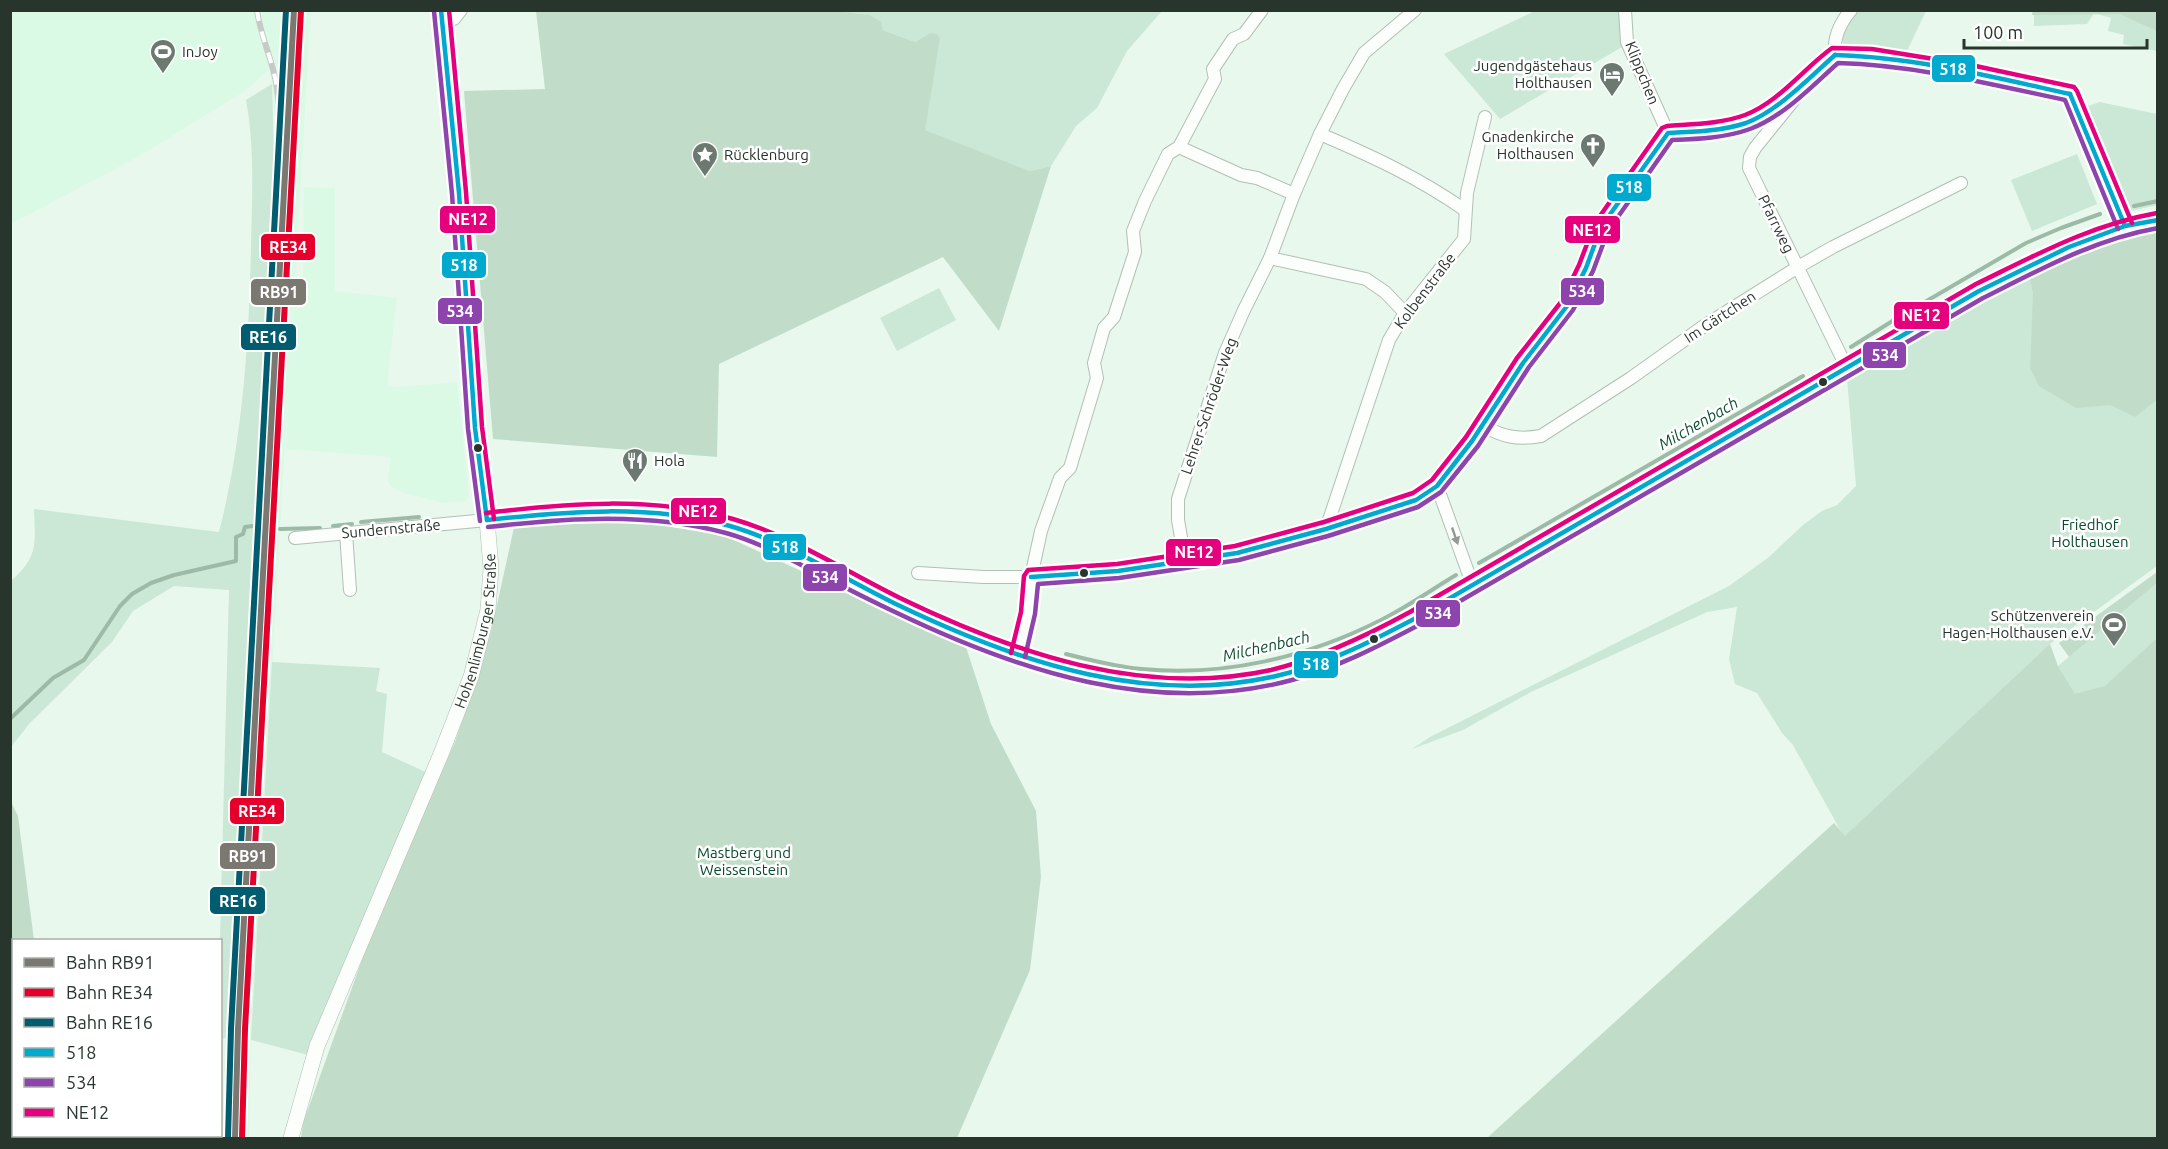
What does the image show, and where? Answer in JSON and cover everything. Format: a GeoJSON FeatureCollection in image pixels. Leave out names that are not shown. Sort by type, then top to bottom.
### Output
{"type":"FeatureCollection","features":[{"type":"Feature","properties":{"kind":"main road","name":"Hohenlimburger Straße"},"geometry":{"type":"LineString","coordinates":[[291,1138],[317,1046],[441,754],[471,677],[488,610],[491,568],[488,520],[475,428],[460,204],[441,16]]}},
{"type":"Feature","properties":{"kind":"main road"},"geometry":{"type":"LineString","coordinates":[[488,520],[625,510],[679,514],[736,526],[763,537],[920,615],[1040,663],[1089,675],[1202,686],[1271,677],[1333,658],[1374,640],[1473,586],[1846,366],[1979,291],[2070,247],[2125,226],[2157,220]]}},
{"type":"Feature","properties":{"kind":"street","name":"Hohenlimburger Straße"},"geometry":{"type":"LineString","coordinates":[[441,16],[454,19],[461,10]]}},
{"type":"Feature","properties":{"kind":"street"},"geometry":{"type":"LineString","coordinates":[[1018,655],[1028,613],[1031,577],[1041,531],[1060,478],[1070,468],[1097,378],[1094,363],[1104,328],[1114,317],[1135,252],[1133,231],[1168,154],[1179,147],[1215,79],[1213,69],[1233,39],[1244,34],[1262,10]]}},
{"type":"Feature","properties":{"kind":"street","name":"Lehrer-Schröder-Weg"},"geometry":{"type":"LineString","coordinates":[[1185,560],[1178,520],[1178,499],[1224,353],[1270,258],[1294,194],[1343,88],[1364,53],[1415,10]]}},
{"type":"Feature","properties":{"kind":"street","name":"Klippchen"},"geometry":{"type":"LineString","coordinates":[[1625,10],[1627,42],[1668,134]]}},
{"type":"Feature","properties":{"kind":"street"},"geometry":{"type":"LineString","coordinates":[[1835,55],[1833,42],[1851,10]]}},
{"type":"Feature","properties":{"kind":"street"},"geometry":{"type":"LineString","coordinates":[[918,573],[1031,577],[1118,571],[1237,553],[1326,530],[1416,500],[1437,486],[1482,425],[1523,363],[1567,306],[1586,268],[1600,227],[1668,134],[1707,131],[1753,120],[1798,88],[1835,55],[1872,56],[1970,72],[2070,94],[2125,226]]}},
{"type":"Feature","properties":{"kind":"street","name":"Pfarrweg"},"geometry":{"type":"LineString","coordinates":[[1798,88],[1797,96],[1755,148],[1750,157],[1749,168],[1846,366]]}},
{"type":"Feature","properties":{"kind":"street","name":"Kolbenstraße"},"geometry":{"type":"LineString","coordinates":[[1326,530],[1389,340],[1405,312],[1464,239],[1467,194],[1485,117]]}},
{"type":"Feature","properties":{"kind":"street"},"geometry":{"type":"LineString","coordinates":[[1320,134],[1380,160],[1429,186],[1466,210]]}},
{"type":"Feature","properties":{"kind":"street"},"geometry":{"type":"LineString","coordinates":[[1179,147],[1241,176],[1257,178],[1294,194]]}},
{"type":"Feature","properties":{"kind":"street","name":"Im Gärtchen"},"geometry":{"type":"LineString","coordinates":[[1482,425],[1511,438],[1527,439],[1541,436],[1631,378],[1704,326],[1798,267],[1961,183]]}},
{"type":"Feature","properties":{"kind":"street"},"geometry":{"type":"LineString","coordinates":[[1270,258],[1366,279],[1385,292],[1405,312]]}},
{"type":"Feature","properties":{"kind":"street"},"geometry":{"type":"LineString","coordinates":[[1437,486],[1473,586]]}},
{"type":"Feature","properties":{"kind":"street","name":"Sundernstraße"},"geometry":{"type":"LineString","coordinates":[[295,538],[488,520]]}},
{"type":"Feature","properties":{"kind":"street"},"geometry":{"type":"LineString","coordinates":[[346,533],[350,590]]}},
{"type":"Feature","properties":{"kind":"shaded area"},"geometry":{"type":"Polygon","coordinates":[[[11,11],[311,11],[289,382],[295,291],[303,291],[304,187],[335,188],[335,291],[397,298],[387,386],[457,382],[469,496],[466,501],[444,503],[407,494],[390,486],[388,480],[390,457],[286,449],[288,391],[251,1040],[249,1138],[40,1138],[222,1137],[222,1039],[228,1036],[278,148],[270,69],[245,91],[136,158],[11,224],[11,11]]]}},
{"type":"Feature","properties":{"kind":"green space"},"geometry":{"type":"Polygon","coordinates":[[[2033,10],[2157,11],[2157,31],[2120,14],[2032,15],[2033,10]]]}},
{"type":"Feature","properties":{"kind":"green space"},"geometry":{"type":"Polygon","coordinates":[[[536,11],[834,11],[870,15],[881,22],[883,30],[915,42],[930,33],[937,34],[940,39],[925,130],[1030,171],[1051,166],[999,331],[943,257],[719,364],[717,457],[493,439],[464,91],[545,89],[536,11]]]}},
{"type":"Feature","properties":{"kind":"green space"},"geometry":{"type":"Polygon","coordinates":[[[834,11],[1162,11],[1127,51],[1097,108],[1076,126],[1051,166],[1030,171],[924,130],[940,39],[930,33],[915,42],[883,30],[874,18],[868,15],[834,11]]]}},
{"type":"Feature","properties":{"kind":"green space"},"geometry":{"type":"Polygon","coordinates":[[[1535,11],[1620,11],[1627,44],[1500,119],[1444,54],[1535,11]]]}},
{"type":"Feature","properties":{"kind":"green space"},"geometry":{"type":"Polygon","coordinates":[[[1856,11],[1926,11],[1906,53],[1843,45],[1842,32],[1856,11]]]}},
{"type":"Feature","properties":{"kind":"green space"},"geometry":{"type":"Polygon","coordinates":[[[2034,11],[2157,11],[2157,51],[2123,44],[2124,35],[2108,31],[2111,18],[2094,13],[2087,24],[2034,26],[2034,11]]]}},
{"type":"Feature","properties":{"kind":"green space"},"geometry":{"type":"Polygon","coordinates":[[[272,84],[275,198],[228,1036],[222,1039],[222,939],[220,939],[229,590],[174,586],[133,611],[112,642],[29,724],[11,747],[11,581],[27,564],[31,556],[35,541],[34,509],[219,532],[234,462],[246,354],[252,173],[251,136],[246,100],[272,84]]]}},
{"type":"Feature","properties":{"kind":"green space"},"geometry":{"type":"Polygon","coordinates":[[[2100,102],[2157,114],[2157,205],[2131,211],[2125,206],[2087,117],[2088,106],[2100,102]]]}},
{"type":"Feature","properties":{"kind":"green space"},"geometry":{"type":"Polygon","coordinates":[[[2077,154],[2097,204],[2032,231],[2011,180],[2077,154]]]}},
{"type":"Feature","properties":{"kind":"green space"},"geometry":{"type":"Polygon","coordinates":[[[2157,220],[2157,400],[2135,417],[2110,405],[2076,408],[2039,386],[2030,368],[2033,294],[2027,266],[2157,220]]]}},
{"type":"Feature","properties":{"kind":"green space","name":"Friedhof Holthausen"},"geometry":{"type":"Polygon","coordinates":[[[2028,266],[2033,307],[2135,416],[2157,400],[2157,566],[2050,644],[2041,654],[2068,683],[2058,666],[2157,583],[2157,1138],[1634,1011],[1843,835],[1793,745],[1782,733],[1757,693],[1735,684],[1729,659],[1737,607],[1707,612],[1531,692],[1463,730],[1412,749],[1430,737],[1729,586],[1769,557],[1803,525],[1822,511],[1837,505],[1856,486],[1846,366],[2028,266]]]}},
{"type":"Feature","properties":{"kind":"green space"},"geometry":{"type":"Polygon","coordinates":[[[939,288],[956,320],[897,351],[880,318],[939,288]]]}},
{"type":"Feature","properties":{"kind":"green space","name":"Mastberg und Weissenstein"},"geometry":{"type":"Polygon","coordinates":[[[537,520],[649,523],[725,536],[966,647],[991,724],[1036,811],[1041,877],[1030,970],[957,1138],[301,1138],[303,1123],[379,913],[455,742],[491,632],[515,523],[537,520]]]}},
{"type":"Feature","properties":{"kind":"green space"},"geometry":{"type":"Polygon","coordinates":[[[2157,572],[2157,583],[2069,657],[2059,643],[2157,572]]]}},
{"type":"Feature","properties":{"kind":"green space"},"geometry":{"type":"Polygon","coordinates":[[[2157,638],[2157,1138],[1487,1138],[1834,823],[1845,836],[2050,644],[2058,666],[2075,694],[2105,686],[2157,638]]]}},
{"type":"Feature","properties":{"kind":"green space"},"geometry":{"type":"Polygon","coordinates":[[[272,662],[380,668],[376,691],[387,694],[382,752],[432,775],[312,1056],[251,1040],[272,662]]]}},
{"type":"Feature","properties":{"kind":"green space"},"geometry":{"type":"Polygon","coordinates":[[[10,800],[18,816],[34,939],[12,939],[12,1007],[10,996],[10,800]]]}},
{"type":"Feature","properties":{"kind":"green space"},"geometry":{"type":"Polygon","coordinates":[[[10,996],[12,1004],[12,1137],[40,1138],[11,1138],[10,996]]]}},
{"type":"Feature","properties":{"kind":"waterway","name":"Milchenbach"},"geometry":{"type":"LineString","coordinates":[[2134,206],[2158,201]]}},
{"type":"Feature","properties":{"kind":"waterway","name":"Milchenbach"},"geometry":{"type":"LineString","coordinates":[[1851,347],[2026,243],[2100,214]]}},
{"type":"Feature","properties":{"kind":"waterway","name":"Milchenbach"},"geometry":{"type":"LineString","coordinates":[[1479,563],[1803,376]]}},
{"type":"Feature","properties":{"kind":"waterway"},"geometry":{"type":"LineString","coordinates":[[361,522],[419,517]]}},
{"type":"Feature","properties":{"kind":"waterway"},"geometry":{"type":"LineString","coordinates":[[333,526],[352,524]]}},
{"type":"Feature","properties":{"kind":"waterway"},"geometry":{"type":"LineString","coordinates":[[10,719],[53,678],[84,660],[120,606],[132,594],[151,583],[174,575],[236,561],[236,537],[243,534],[245,527],[261,528]]}},
{"type":"Feature","properties":{"kind":"waterway"},"geometry":{"type":"LineString","coordinates":[[280,529],[320,528]]}},
{"type":"Feature","properties":{"kind":"waterway","name":"Milchenbach"},"geometry":{"type":"LineString","coordinates":[[1066,654],[1123,667],[1173,671],[1234,667],[1265,661],[1295,654],[1353,633],[1400,610],[1456,575]]}},
{"type":"Feature","properties":{"kind":"railway"},"geometry":{"type":"LineString","coordinates":[[257,10],[278,96],[284,190]]}},
{"type":"Feature","properties":{"kind":"rail line","name":"RE16"},"geometry":{"type":"LineString","coordinates":[[228,1138],[231,1029],[286,10]]}},
{"type":"Feature","properties":{"kind":"rail line","name":"RB91"},"geometry":{"type":"LineString","coordinates":[[235,1138],[238,1029],[294,10]]}},
{"type":"Feature","properties":{"kind":"rail line","name":"RE34"},"geometry":{"type":"LineString","coordinates":[[242,1138],[245,1029],[301,10]]}},
{"type":"Feature","properties":{"kind":"transit line","name":"518"},"geometry":{"type":"LineString","coordinates":[[441,10],[459,193],[475,428],[487,520]]}},
{"type":"Feature","properties":{"kind":"transit line","name":"NE12"},"geometry":{"type":"LineString","coordinates":[[449,10],[466,192],[482,427],[494,519]]}},
{"type":"Feature","properties":{"kind":"transit line","name":"534"},"geometry":{"type":"LineString","coordinates":[[434,11],[452,194],[468,429],[480,521]]}},
{"type":"Feature","properties":{"kind":"transit line","name":"NE12"},"geometry":{"type":"LineString","coordinates":[[1011,653],[1021,612],[1024,576],[1028,570],[1117,564],[1235,546],[1324,522],[1413,493],[1432,480],[1466,437],[1517,358],[1561,302],[1579,265],[1595,223],[1662,128],[1726,120],[1745,115],[1780,94],[1832,48],[1872,49],[1971,65],[2074,87],[2132,223]]}},
{"type":"Feature","properties":{"kind":"transit line","name":"518"},"geometry":{"type":"LineString","coordinates":[[1835,55],[1924,64],[2070,94]]}},
{"type":"Feature","properties":{"kind":"transit line","name":"518"},"geometry":{"type":"LineString","coordinates":[[1031,577],[1118,571],[1237,553],[1326,529],[1416,500],[1437,486],[1472,441],[1523,363],[1567,306],[1586,268],[1601,227],[1668,133],[1727,128],[1758,118],[1793,93],[1835,55]]}},
{"type":"Feature","properties":{"kind":"transit line","name":"534"},"geometry":{"type":"LineString","coordinates":[[1025,657],[1035,614],[1038,584],[1119,578],[1239,560],[1328,536],[1418,507],[1441,492],[1478,446],[1529,367],[1573,310],[1593,271],[1608,231],[1672,140],[1721,136],[1762,124],[1797,100],[1838,63],[1923,71],[2065,100],[2118,229]]}},
{"type":"Feature","properties":{"kind":"transit line","name":"518"},"geometry":{"type":"LineString","coordinates":[[2070,94],[2125,226]]}},
{"type":"Feature","properties":{"kind":"transit line","name":"NE12"},"geometry":{"type":"LineString","coordinates":[[486,513],[579,504],[641,504],[703,512],[733,519],[776,535],[943,618],[1034,652],[1080,665],[1127,674],[1175,678],[1223,677],[1271,670],[1342,646],[1410,612],[1976,284],[2086,233],[2132,218],[2157,213]]}},
{"type":"Feature","properties":{"kind":"transit line","name":"518"},"geometry":{"type":"LineString","coordinates":[[487,520],[609,511],[700,519],[730,526],[772,541],[944,626],[1039,661],[1088,674],[1138,683],[1188,686],[1238,683],[1305,668],[1384,635],[1979,291],[2069,247],[2125,226],[2158,220]]}},
{"type":"Feature","properties":{"kind":"transit line","name":"534"},"geometry":{"type":"LineString","coordinates":[[488,527],[577,519],[637,520],[697,526],[758,544],[942,633],[990,653],[1039,669],[1088,682],[1139,690],[1189,693],[1241,690],[1308,675],[1387,642],[1983,298],[2046,266],[2090,248],[2158,228]]}},
{"type":"Feature","properties":{"kind":"place","name":"InJoy"},"geometry":{"type":"Point","coordinates":[163,75]}},
{"type":"Feature","properties":{"kind":"place","name":"Jugendgästehaus Holthausen"},"geometry":{"type":"Point","coordinates":[1612,98]}},
{"type":"Feature","properties":{"kind":"place","name":"Gnadenkirche Holthausen"},"geometry":{"type":"Point","coordinates":[1593,169]}},
{"type":"Feature","properties":{"kind":"place","name":"Rücklenburg"},"geometry":{"type":"Point","coordinates":[705,178]}},
{"type":"Feature","properties":{"kind":"place","name":"Hola"},"geometry":{"type":"Point","coordinates":[635,484]}},
{"type":"Feature","properties":{"kind":"place","name":"Schützenverein Hagen-Holthausen e.V."},"geometry":{"type":"Point","coordinates":[2114,648]}}]}
